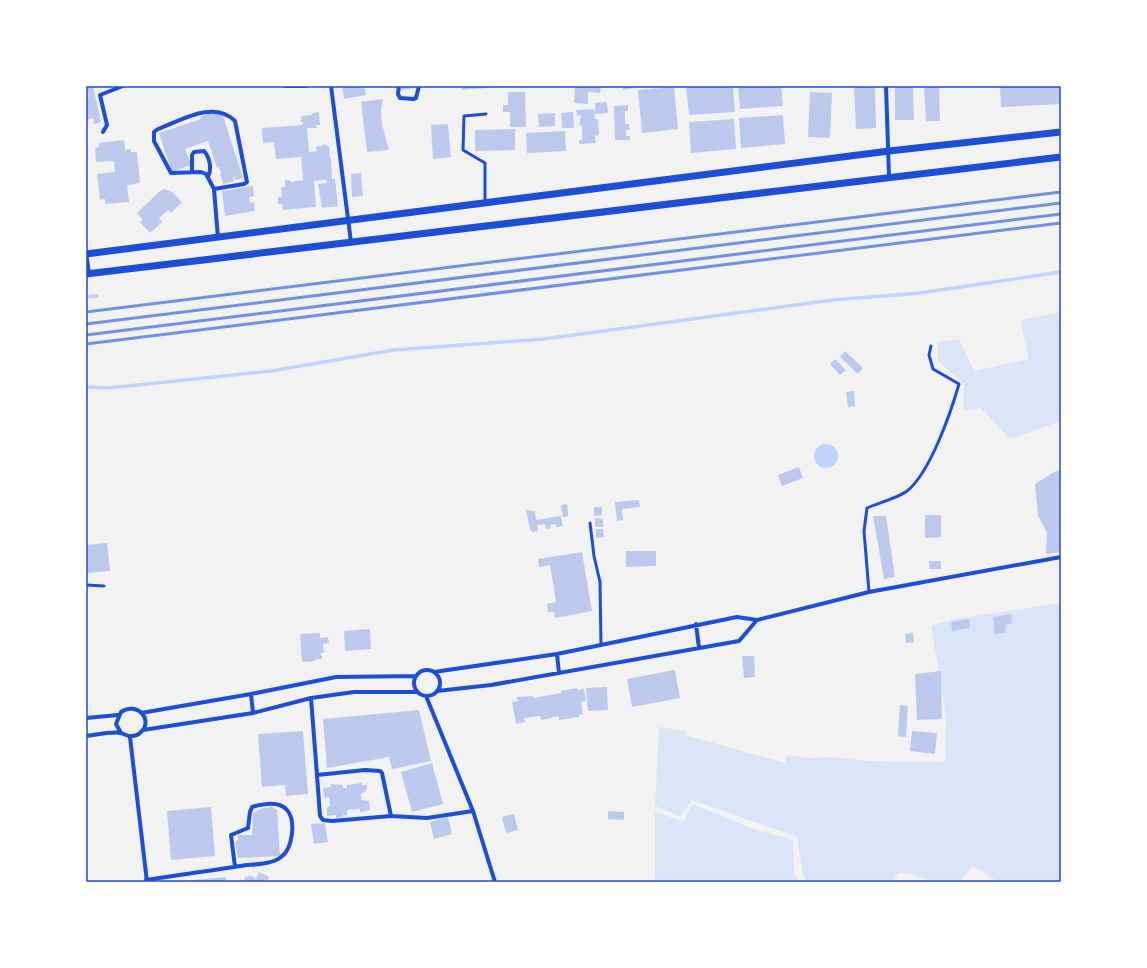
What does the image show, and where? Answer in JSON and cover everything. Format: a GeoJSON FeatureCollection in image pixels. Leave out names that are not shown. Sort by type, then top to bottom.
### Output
{"type":"FeatureCollection","features":[{"type":"Feature","properties":{"kind":"street"},"geometry":{"type":"LineString","coordinates":[[103,132],[108,125],[100,95],[123,86]]}},
{"type":"Feature","properties":{"kind":"street"},"geometry":{"type":"LineString","coordinates":[[285,86],[306,86]]}},
{"type":"Feature","properties":{"kind":"street"},"geometry":{"type":"LineString","coordinates":[[331,86],[351,242]]}},
{"type":"Feature","properties":{"kind":"street"},"geometry":{"type":"LineString","coordinates":[[399,86],[398,94],[400,98],[412,99],[416,98],[419,86]]}},
{"type":"Feature","properties":{"kind":"street"},"geometry":{"type":"LineString","coordinates":[[886,86],[890,176]]}},
{"type":"Feature","properties":{"kind":"street"},"geometry":{"type":"LineString","coordinates":[[214,189],[247,182],[235,121],[231,117],[216,111],[205,112],[158,129],[154,132],[154,141],[171,173],[201,172],[208,177],[214,189],[218,238]]}},
{"type":"Feature","properties":{"kind":"street"},"geometry":{"type":"LineString","coordinates":[[1061,132],[889,151],[218,238],[86,253],[88,274],[890,176],[1061,157]]}},
{"type":"Feature","properties":{"kind":"street"},"geometry":{"type":"LineString","coordinates":[[192,172],[192,155],[194,152],[204,151],[208,156],[208,177]]}},
{"type":"Feature","properties":{"kind":"street"},"geometry":{"type":"LineString","coordinates":[[86,718],[118,715],[129,708],[141,713],[251,694],[336,677],[416,676],[426,670],[434,672],[557,654],[696,624],[737,617],[757,620],[869,592],[1061,557]]}},
{"type":"Feature","properties":{"kind":"street"},"geometry":{"type":"LineString","coordinates":[[86,736],[121,733],[135,736],[143,730],[253,713],[311,698],[354,692],[418,692],[426,696],[434,694],[437,691],[491,685],[739,641],[757,620]]}},
{"type":"Feature","properties":{"kind":"street"},"geometry":{"type":"LineString","coordinates":[[696,624],[699,648]]}},
{"type":"Feature","properties":{"kind":"street"},"geometry":{"type":"LineString","coordinates":[[557,654],[559,673]]}},
{"type":"Feature","properties":{"kind":"street"},"geometry":{"type":"LineString","coordinates":[[434,672],[439,678],[439,687],[437,691]]}},
{"type":"Feature","properties":{"kind":"street"},"geometry":{"type":"LineString","coordinates":[[416,676],[414,685],[418,692]]}},
{"type":"Feature","properties":{"kind":"street"},"geometry":{"type":"LineString","coordinates":[[251,694],[253,713]]}},
{"type":"Feature","properties":{"kind":"street"},"geometry":{"type":"LineString","coordinates":[[426,696],[473,811],[495,882]]}},
{"type":"Feature","properties":{"kind":"street"},"geometry":{"type":"LineString","coordinates":[[311,698],[320,816],[323,820],[332,821],[391,816],[427,818],[473,811]]}},
{"type":"Feature","properties":{"kind":"street"},"geometry":{"type":"LineString","coordinates":[[141,713],[145,721],[143,730]]}},
{"type":"Feature","properties":{"kind":"street"},"geometry":{"type":"LineString","coordinates":[[118,715],[116,724],[121,733]]}},
{"type":"Feature","properties":{"kind":"street"},"geometry":{"type":"LineString","coordinates":[[130,736],[146,881],[275,861],[282,857],[289,849],[292,841],[291,817],[287,810],[275,804],[260,804],[252,807],[248,828],[231,835],[235,867]]}},
{"type":"Feature","properties":{"kind":"street"},"geometry":{"type":"LineString","coordinates":[[317,775],[365,770],[380,771],[382,773],[391,816]]}},
{"type":"Feature","properties":{"kind":"lane"},"geometry":{"type":"LineString","coordinates":[[485,204],[485,163],[463,150],[464,116],[486,114]]}},
{"type":"Feature","properties":{"kind":"lane"},"geometry":{"type":"LineString","coordinates":[[869,592],[864,531],[867,508],[906,491],[922,473],[951,414],[959,384],[933,369],[929,355],[931,346]]}},
{"type":"Feature","properties":{"kind":"lane"},"geometry":{"type":"LineString","coordinates":[[590,523],[594,556],[600,582],[601,645]]}},
{"type":"Feature","properties":{"kind":"lane"},"geometry":{"type":"LineString","coordinates":[[86,585],[104,586]]}},
{"type":"Feature","properties":{"kind":"shaded area"},"geometry":{"type":"Polygon","coordinates":[[[1061,312],[1061,421],[1010,439],[981,408],[963,410],[964,384],[937,360],[938,342],[959,339],[974,371],[1028,359],[1021,320],[1061,312]]]}},
{"type":"Feature","properties":{"kind":"shaded area"},"geometry":{"type":"Polygon","coordinates":[[[1061,603],[1061,882],[998,882],[973,866],[960,882],[934,881],[909,874],[898,873],[893,882],[807,882],[803,875],[797,837],[692,800],[680,817],[655,806],[659,727],[685,731],[685,735],[785,763],[787,755],[808,758],[831,757],[868,761],[945,762],[946,714],[931,626],[954,619],[1061,603]]]}},
{"type":"Feature","properties":{"kind":"shaded area"},"geometry":{"type":"Polygon","coordinates":[[[693,804],[756,830],[793,840],[794,873],[799,882],[655,882],[655,812],[683,821],[693,804]]]}},
{"type":"Feature","properties":{"kind":"water"},"geometry":{"type":"Polygon","coordinates":[[[826,444],[835,447],[838,456],[835,465],[826,468],[817,465],[814,456],[817,447],[826,444]]]}},
{"type":"Feature","properties":{"kind":"building"},"geometry":{"type":"Polygon","coordinates":[[[86,86],[93,86],[101,122],[94,124],[93,118],[87,120],[88,125],[86,126],[86,86]]]}},
{"type":"Feature","properties":{"kind":"building"},"geometry":{"type":"Polygon","coordinates":[[[342,86],[364,86],[366,95],[344,99],[342,86]]]}},
{"type":"Feature","properties":{"kind":"building"},"geometry":{"type":"Polygon","coordinates":[[[402,86],[414,86],[410,89],[401,90],[402,86]]]}},
{"type":"Feature","properties":{"kind":"building"},"geometry":{"type":"Polygon","coordinates":[[[461,86],[498,86],[498,87],[462,90],[461,86]]]}},
{"type":"Feature","properties":{"kind":"building"},"geometry":{"type":"Polygon","coordinates":[[[575,86],[601,86],[600,93],[588,92],[588,104],[574,103],[575,86]]]}},
{"type":"Feature","properties":{"kind":"building"},"geometry":{"type":"Polygon","coordinates":[[[623,86],[639,86],[639,87],[623,90],[623,86]]]}},
{"type":"Feature","properties":{"kind":"building"},"geometry":{"type":"Polygon","coordinates":[[[686,86],[733,86],[735,112],[689,115],[686,86]]]}},
{"type":"Feature","properties":{"kind":"building"},"geometry":{"type":"Polygon","coordinates":[[[738,86],[781,86],[783,106],[740,109],[738,86]]]}},
{"type":"Feature","properties":{"kind":"building"},"geometry":{"type":"Polygon","coordinates":[[[854,86],[875,86],[876,128],[856,129],[854,86]]]}},
{"type":"Feature","properties":{"kind":"building"},"geometry":{"type":"Polygon","coordinates":[[[895,86],[913,86],[914,120],[895,120],[895,86]]]}},
{"type":"Feature","properties":{"kind":"building"},"geometry":{"type":"Polygon","coordinates":[[[924,86],[939,86],[940,121],[926,121],[924,86]]]}},
{"type":"Feature","properties":{"kind":"building"},"geometry":{"type":"Polygon","coordinates":[[[1000,86],[1061,86],[1061,104],[1001,107],[1000,86]]]}},
{"type":"Feature","properties":{"kind":"building"},"geometry":{"type":"Polygon","coordinates":[[[674,87],[678,129],[642,133],[638,90],[674,87]]]}},
{"type":"Feature","properties":{"kind":"building"},"geometry":{"type":"Polygon","coordinates":[[[508,92],[525,92],[526,127],[510,127],[510,112],[503,112],[503,105],[508,105],[508,92]]]}},
{"type":"Feature","properties":{"kind":"building"},"geometry":{"type":"Polygon","coordinates":[[[810,92],[832,93],[830,138],[808,137],[810,92]]]}},
{"type":"Feature","properties":{"kind":"building"},"geometry":{"type":"Polygon","coordinates":[[[383,99],[381,111],[382,124],[389,150],[367,152],[361,102],[383,99]]]}},
{"type":"Feature","properties":{"kind":"building"},"geometry":{"type":"Polygon","coordinates":[[[607,102],[608,113],[595,114],[595,103],[607,102]]]}},
{"type":"Feature","properties":{"kind":"building"},"geometry":{"type":"Polygon","coordinates":[[[628,105],[628,111],[625,111],[625,124],[629,124],[630,130],[626,130],[626,136],[630,136],[630,140],[615,140],[614,106],[628,105]]]}},
{"type":"Feature","properties":{"kind":"building"},"geometry":{"type":"Polygon","coordinates":[[[594,109],[595,119],[598,119],[599,135],[595,136],[596,143],[579,144],[579,140],[582,140],[582,125],[579,126],[581,115],[577,116],[576,110],[594,109]]]}},
{"type":"Feature","properties":{"kind":"building"},"geometry":{"type":"Polygon","coordinates":[[[214,112],[223,116],[243,178],[236,180],[234,177],[234,181],[223,184],[219,167],[217,168],[208,141],[185,149],[191,165],[172,172],[159,133],[201,119],[200,117],[214,112]]]}},
{"type":"Feature","properties":{"kind":"building"},"geometry":{"type":"Polygon","coordinates":[[[319,112],[320,125],[316,125],[317,128],[307,128],[309,152],[317,151],[316,146],[323,146],[322,144],[329,146],[332,179],[335,179],[338,206],[322,208],[318,184],[327,183],[326,180],[314,181],[316,207],[283,210],[282,204],[278,204],[278,197],[282,197],[281,187],[285,187],[285,180],[290,180],[291,182],[303,180],[301,157],[276,159],[274,142],[263,143],[262,128],[303,125],[303,122],[300,122],[302,116],[312,115],[312,113],[319,112]]]}},
{"type":"Feature","properties":{"kind":"building"},"geometry":{"type":"Polygon","coordinates":[[[573,112],[574,128],[562,128],[561,113],[573,112]]]}},
{"type":"Feature","properties":{"kind":"building"},"geometry":{"type":"Polygon","coordinates":[[[555,113],[555,126],[539,127],[538,114],[555,113]]]}},
{"type":"Feature","properties":{"kind":"building"},"geometry":{"type":"Polygon","coordinates":[[[783,115],[785,144],[741,148],[739,118],[783,115]]]}},
{"type":"Feature","properties":{"kind":"building"},"geometry":{"type":"Polygon","coordinates":[[[734,119],[736,149],[691,153],[689,122],[734,119]]]}},
{"type":"Feature","properties":{"kind":"building"},"geometry":{"type":"Polygon","coordinates":[[[448,124],[451,157],[433,159],[431,125],[448,124]]]}},
{"type":"Feature","properties":{"kind":"building"},"geometry":{"type":"Polygon","coordinates":[[[515,129],[515,150],[475,151],[475,130],[515,129]]]}},
{"type":"Feature","properties":{"kind":"building"},"geometry":{"type":"Polygon","coordinates":[[[565,131],[566,151],[527,153],[526,133],[565,131]]]}},
{"type":"Feature","properties":{"kind":"building"},"geometry":{"type":"Polygon","coordinates":[[[124,140],[125,150],[131,149],[131,152],[137,152],[140,183],[127,185],[129,202],[105,204],[105,199],[100,200],[97,174],[115,172],[114,161],[96,162],[95,148],[99,147],[99,143],[124,140]]]}},
{"type":"Feature","properties":{"kind":"building"},"geometry":{"type":"Polygon","coordinates":[[[361,173],[363,196],[352,197],[351,174],[361,173]]]}},
{"type":"Feature","properties":{"kind":"building"},"geometry":{"type":"Polygon","coordinates":[[[253,186],[254,196],[249,197],[250,203],[254,202],[255,211],[225,216],[222,191],[253,186]]]}},
{"type":"Feature","properties":{"kind":"building"},"geometry":{"type":"Polygon","coordinates":[[[165,189],[172,192],[182,202],[171,213],[168,210],[159,218],[162,222],[150,233],[140,222],[143,220],[137,213],[160,191],[165,189]]]}},
{"type":"Feature","properties":{"kind":"building"},"geometry":{"type":"Polygon","coordinates":[[[845,351],[863,368],[858,374],[840,357],[845,351]]]}},
{"type":"Feature","properties":{"kind":"building"},"geometry":{"type":"Polygon","coordinates":[[[835,359],[846,370],[840,375],[830,364],[835,359]]]}},
{"type":"Feature","properties":{"kind":"building"},"geometry":{"type":"Polygon","coordinates":[[[854,391],[855,406],[848,407],[846,392],[854,391]]]}},
{"type":"Feature","properties":{"kind":"building"},"geometry":{"type":"Polygon","coordinates":[[[799,467],[803,478],[782,486],[778,475],[799,467]]]}},
{"type":"Feature","properties":{"kind":"building"},"geometry":{"type":"Polygon","coordinates":[[[1061,470],[1061,552],[1046,554],[1047,533],[1038,516],[1035,484],[1054,472],[1061,470]]]}},
{"type":"Feature","properties":{"kind":"building"},"geometry":{"type":"Polygon","coordinates":[[[639,500],[640,507],[622,509],[623,520],[617,521],[615,502],[639,500]]]}},
{"type":"Feature","properties":{"kind":"building"},"geometry":{"type":"Polygon","coordinates":[[[567,504],[568,516],[563,517],[561,505],[567,504]]]}},
{"type":"Feature","properties":{"kind":"building"},"geometry":{"type":"Polygon","coordinates":[[[594,507],[602,507],[602,515],[594,516],[594,507]]]}},
{"type":"Feature","properties":{"kind":"building"},"geometry":{"type":"Polygon","coordinates":[[[526,510],[535,511],[536,520],[561,516],[563,526],[556,527],[556,524],[550,525],[551,528],[546,529],[545,524],[537,525],[538,531],[532,532],[526,510]]]}},
{"type":"Feature","properties":{"kind":"building"},"geometry":{"type":"Polygon","coordinates":[[[925,515],[941,515],[941,537],[925,538],[925,515]]]}},
{"type":"Feature","properties":{"kind":"building"},"geometry":{"type":"Polygon","coordinates":[[[873,516],[886,516],[895,577],[884,579],[873,516]]]}},
{"type":"Feature","properties":{"kind":"building"},"geometry":{"type":"Polygon","coordinates":[[[595,518],[603,519],[603,527],[595,527],[595,518]]]}},
{"type":"Feature","properties":{"kind":"building"},"geometry":{"type":"Polygon","coordinates":[[[596,529],[603,529],[604,537],[596,538],[596,529]]]}},
{"type":"Feature","properties":{"kind":"building"},"geometry":{"type":"Polygon","coordinates":[[[107,543],[110,571],[86,573],[86,545],[107,543]]]}},
{"type":"Feature","properties":{"kind":"building"},"geometry":{"type":"Polygon","coordinates":[[[626,551],[656,551],[656,566],[626,567],[626,551]]]}},
{"type":"Feature","properties":{"kind":"building"},"geometry":{"type":"Polygon","coordinates":[[[582,552],[592,611],[555,618],[554,612],[548,612],[547,604],[556,602],[550,565],[539,567],[538,559],[582,552]]]}},
{"type":"Feature","properties":{"kind":"building"},"geometry":{"type":"Polygon","coordinates":[[[929,561],[941,561],[941,569],[929,569],[929,561]]]}},
{"type":"Feature","properties":{"kind":"building"},"geometry":{"type":"Polygon","coordinates":[[[1011,614],[1012,623],[1006,625],[1005,633],[995,634],[993,617],[1011,614]]]}},
{"type":"Feature","properties":{"kind":"building"},"geometry":{"type":"Polygon","coordinates":[[[969,619],[970,628],[952,631],[951,622],[969,619]]]}},
{"type":"Feature","properties":{"kind":"building"},"geometry":{"type":"Polygon","coordinates":[[[370,629],[371,649],[345,651],[344,631],[370,629]]]}},
{"type":"Feature","properties":{"kind":"building"},"geometry":{"type":"Polygon","coordinates":[[[320,633],[320,638],[328,637],[329,643],[323,644],[324,653],[321,653],[322,659],[302,662],[300,634],[320,633]]]}},
{"type":"Feature","properties":{"kind":"building"},"geometry":{"type":"Polygon","coordinates":[[[913,633],[914,642],[906,643],[905,634],[913,633]]]}},
{"type":"Feature","properties":{"kind":"building"},"geometry":{"type":"Polygon","coordinates":[[[742,656],[754,656],[755,677],[744,678],[742,656]]]}},
{"type":"Feature","properties":{"kind":"building"},"geometry":{"type":"Polygon","coordinates":[[[675,670],[680,698],[632,707],[627,679],[675,670]]]}},
{"type":"Feature","properties":{"kind":"building"},"geometry":{"type":"Polygon","coordinates":[[[941,671],[942,719],[917,720],[915,674],[941,671]]]}},
{"type":"Feature","properties":{"kind":"building"},"geometry":{"type":"Polygon","coordinates":[[[607,687],[608,710],[588,711],[586,688],[607,687]]]}},
{"type":"Feature","properties":{"kind":"building"},"geometry":{"type":"Polygon","coordinates":[[[577,688],[577,690],[584,689],[586,701],[581,702],[583,714],[579,715],[579,717],[559,720],[559,716],[541,720],[540,716],[524,718],[525,722],[516,724],[512,702],[518,701],[516,697],[532,696],[534,698],[561,693],[561,691],[577,688]]]}},
{"type":"Feature","properties":{"kind":"building"},"geometry":{"type":"Polygon","coordinates":[[[900,705],[908,706],[906,737],[898,736],[900,705]]]}},
{"type":"Feature","properties":{"kind":"building"},"geometry":{"type":"Polygon","coordinates":[[[419,710],[431,761],[392,769],[389,757],[327,768],[323,719],[419,710]]]}},
{"type":"Feature","properties":{"kind":"building"},"geometry":{"type":"Polygon","coordinates":[[[303,731],[308,794],[286,796],[285,785],[262,787],[258,734],[303,731]]]}},
{"type":"Feature","properties":{"kind":"building"},"geometry":{"type":"Polygon","coordinates":[[[912,731],[937,733],[935,754],[910,751],[912,731]]]}},
{"type":"Feature","properties":{"kind":"building"},"geometry":{"type":"Polygon","coordinates":[[[432,763],[443,804],[412,812],[401,772],[432,763]]]}},
{"type":"Feature","properties":{"kind":"building"},"geometry":{"type":"Polygon","coordinates":[[[362,783],[362,785],[367,785],[367,790],[361,794],[361,800],[369,801],[370,810],[360,812],[360,809],[347,810],[347,815],[336,818],[336,815],[327,816],[327,807],[330,806],[329,797],[324,798],[323,788],[331,787],[330,784],[343,785],[343,788],[347,788],[347,785],[362,783]]]}},
{"type":"Feature","properties":{"kind":"building"},"geometry":{"type":"Polygon","coordinates":[[[211,807],[215,856],[171,860],[167,811],[211,807]]]}},
{"type":"Feature","properties":{"kind":"building"},"geometry":{"type":"Polygon","coordinates":[[[272,807],[277,810],[280,856],[238,858],[235,842],[238,840],[238,835],[252,835],[253,813],[263,808],[272,807]]]}},
{"type":"Feature","properties":{"kind":"building"},"geometry":{"type":"Polygon","coordinates":[[[608,811],[624,812],[624,820],[608,819],[608,811]]]}},
{"type":"Feature","properties":{"kind":"building"},"geometry":{"type":"Polygon","coordinates":[[[514,814],[518,830],[506,833],[502,817],[514,814]]]}},
{"type":"Feature","properties":{"kind":"building"},"geometry":{"type":"Polygon","coordinates":[[[448,817],[452,834],[434,839],[430,822],[448,817]]]}},
{"type":"Feature","properties":{"kind":"building"},"geometry":{"type":"Polygon","coordinates":[[[325,823],[328,842],[314,844],[311,824],[325,823]]]}},
{"type":"Feature","properties":{"kind":"building"},"geometry":{"type":"Polygon","coordinates":[[[259,872],[269,877],[267,882],[243,882],[246,876],[248,877],[249,875],[256,879],[259,872]]]}},
{"type":"Feature","properties":{"kind":"building"},"geometry":{"type":"Polygon","coordinates":[[[226,877],[226,882],[182,882],[182,881],[226,877]]]}},
{"type":"Feature","properties":{"kind":"waterway"},"geometry":{"type":"LineString","coordinates":[[86,387],[109,388],[271,371],[394,350],[544,339],[833,300],[920,293],[1061,272]]}},
{"type":"Feature","properties":{"kind":"waterway"},"geometry":{"type":"LineString","coordinates":[[86,297],[97,296]]}},
{"type":"Feature","properties":{"kind":"railway"},"geometry":{"type":"LineString","coordinates":[[86,312],[1061,192]]}},
{"type":"Feature","properties":{"kind":"railway"},"geometry":{"type":"LineString","coordinates":[[86,324],[1061,203]]}},
{"type":"Feature","properties":{"kind":"railway"},"geometry":{"type":"LineString","coordinates":[[86,335],[1061,214]]}},
{"type":"Feature","properties":{"kind":"railway"},"geometry":{"type":"LineString","coordinates":[[86,344],[1061,223]]}}]}
